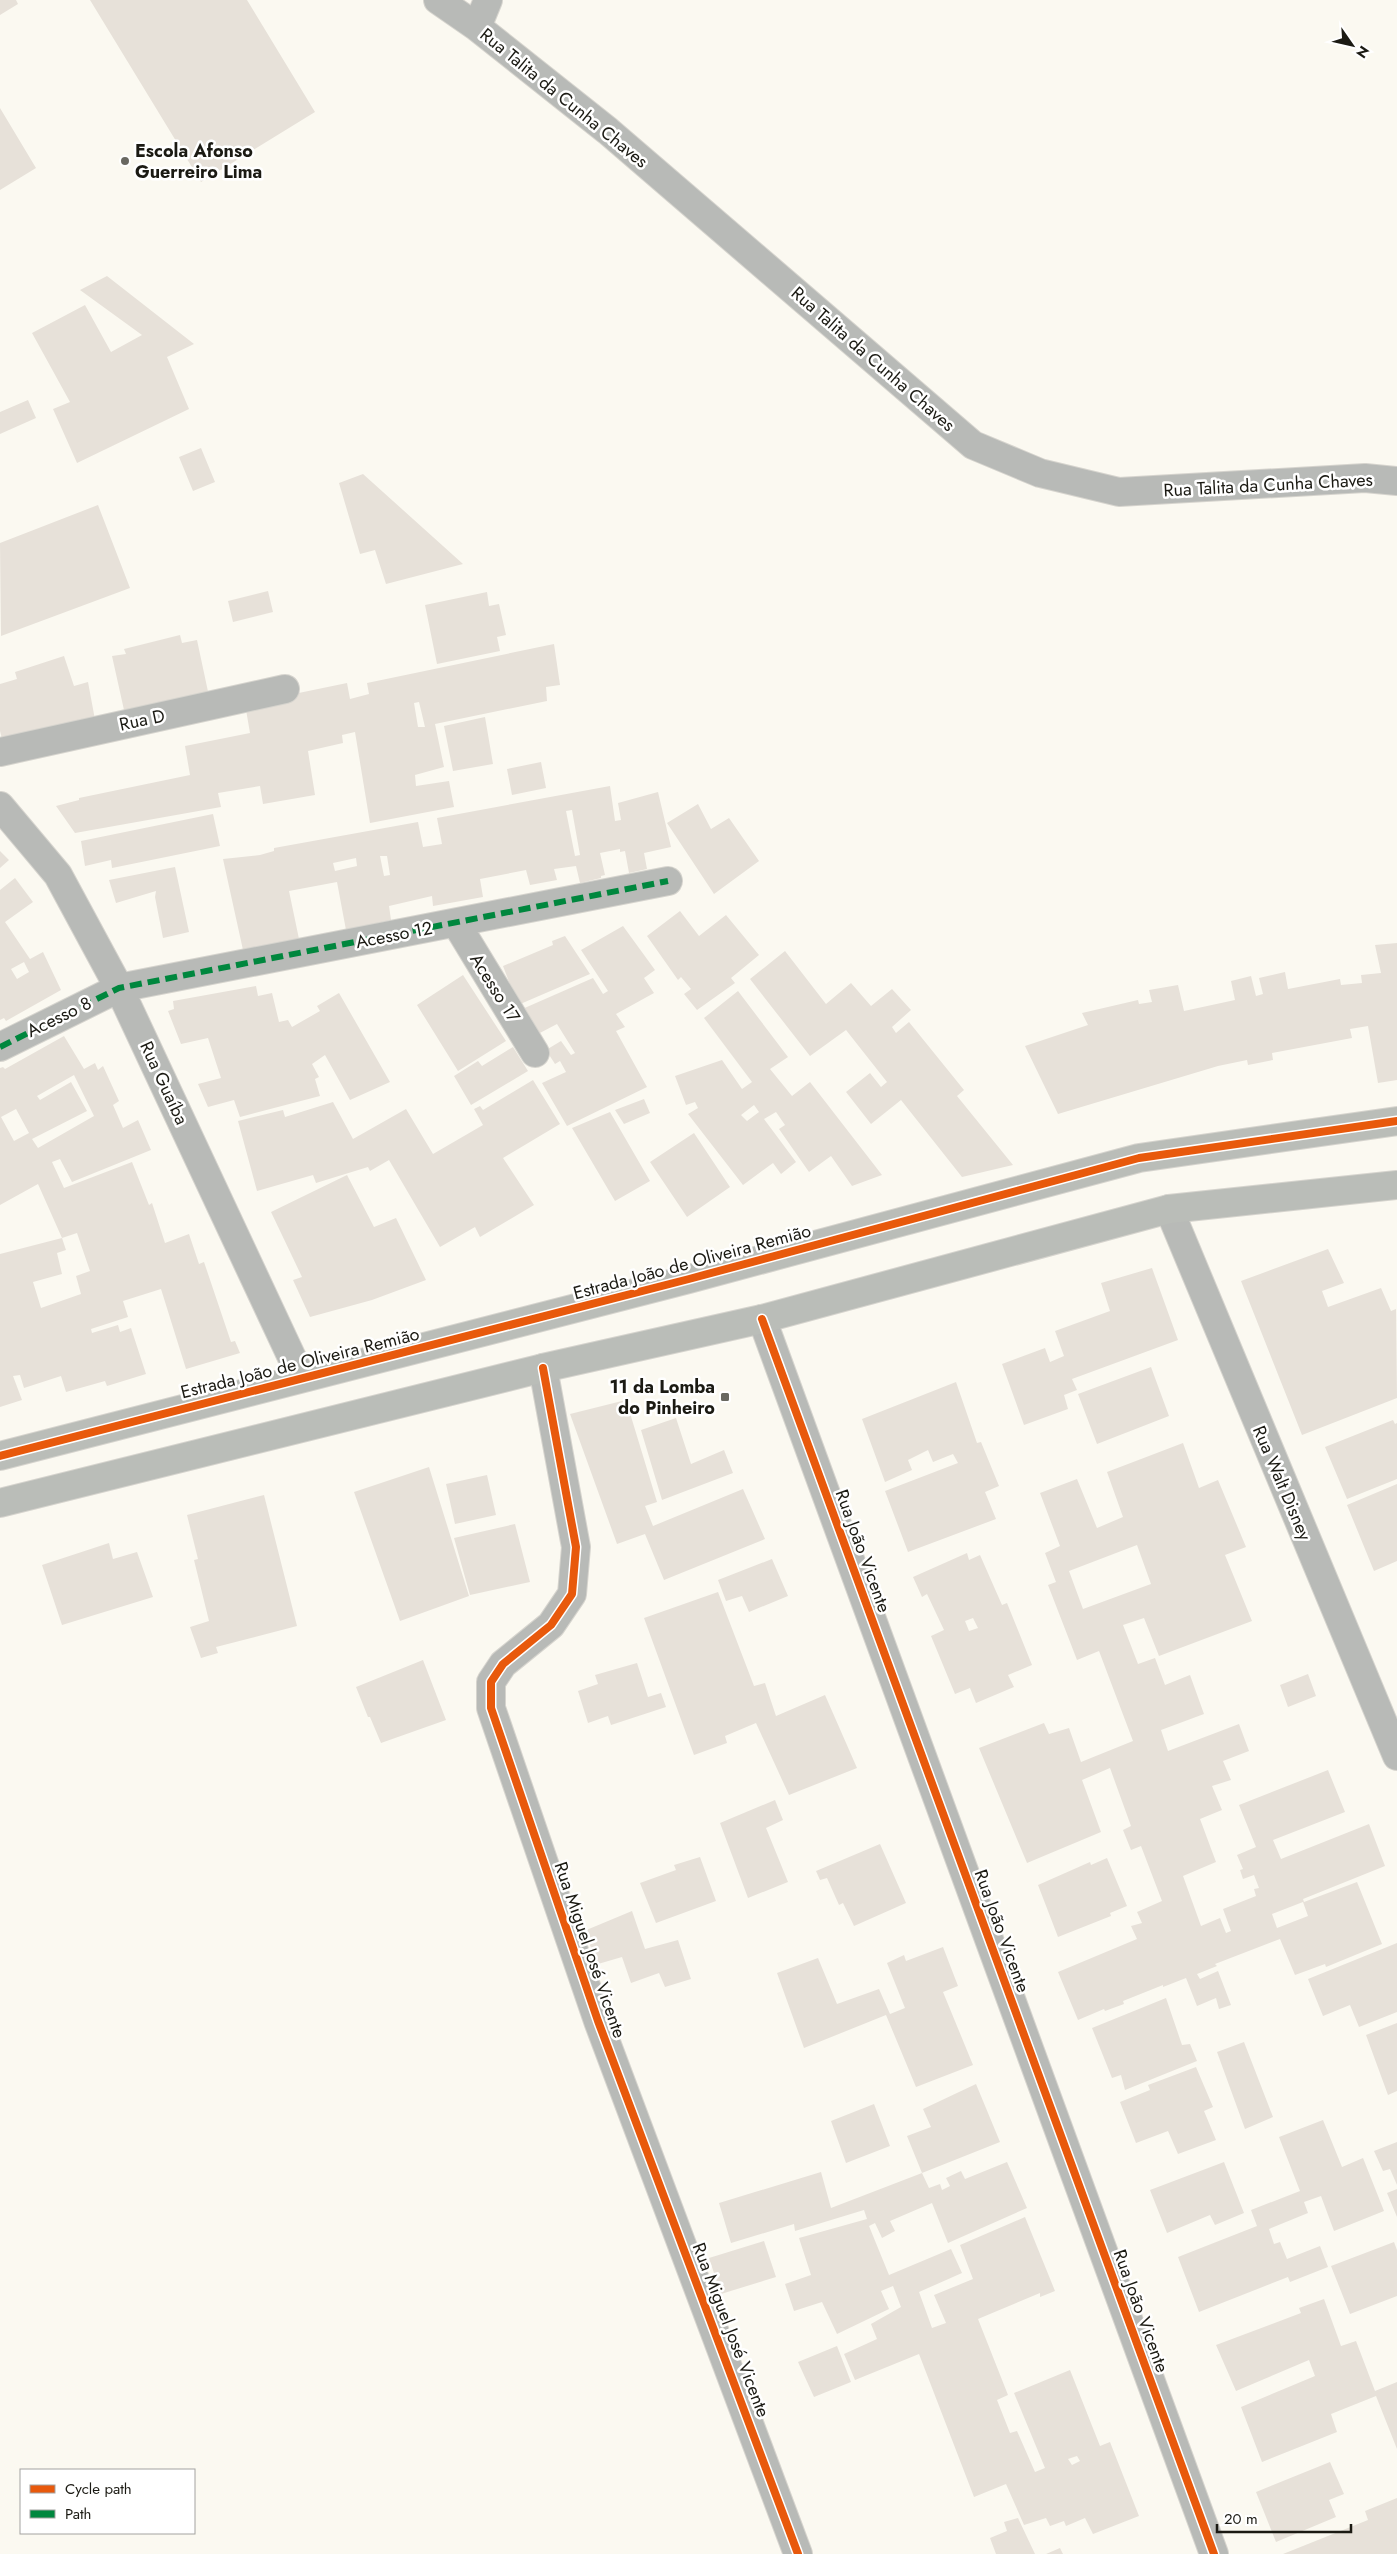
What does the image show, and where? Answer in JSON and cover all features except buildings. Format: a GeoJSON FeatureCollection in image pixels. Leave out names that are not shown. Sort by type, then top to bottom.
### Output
{"type":"FeatureCollection","features":[{"type":"Feature","properties":{"kind":"main road","name":"Estrada João de Oliveira Remião"},"geometry":{"type":"LineString","coordinates":[[0,1456],[301,1377],[689,1279],[1139,1158],[1397,1121]]}},
{"type":"Feature","properties":{"kind":"main road"},"geometry":{"type":"LineString","coordinates":[[0,1503],[543,1368],[762,1319],[1169,1208],[1397,1186]]}},
{"type":"Feature","properties":{"kind":"street","name":"Rua Talita da Cunha Chaves"},"geometry":{"type":"LineString","coordinates":[[438,0],[477,27],[608,131],[973,446],[1040,472],[1119,492],[1365,478],[1397,481]]}},
{"type":"Feature","properties":{"kind":"street"},"geometry":{"type":"LineString","coordinates":[[477,27],[488,0]]}},
{"type":"Feature","properties":{"kind":"street","name":"Rua D"},"geometry":{"type":"LineString","coordinates":[[0,752],[285,689]]}},
{"type":"Feature","properties":{"kind":"street","name":"Rua Guaíba"},"geometry":{"type":"LineString","coordinates":[[0,806],[58,875],[119,988],[301,1377]]}},
{"type":"Feature","properties":{"kind":"street","name":"Acesso 12"},"geometry":{"type":"LineString","coordinates":[[119,988],[668,881]]}},
{"type":"Feature","properties":{"kind":"street","name":"Acesso 17"},"geometry":{"type":"LineString","coordinates":[[456,923],[535,1053]]}},
{"type":"Feature","properties":{"kind":"street","name":"Acesso 8"},"geometry":{"type":"LineString","coordinates":[[0,1047],[119,988]]}},
{"type":"Feature","properties":{"kind":"street","name":"Rua Walt Disney"},"geometry":{"type":"LineString","coordinates":[[1169,1208],[1397,1756]]}},
{"type":"Feature","properties":{"kind":"street","name":"Rua João Vicente"},"geometry":{"type":"LineString","coordinates":[[762,1319],[1214,2554]]}},
{"type":"Feature","properties":{"kind":"street","name":"Rua Miguel José Vicente"},"geometry":{"type":"LineString","coordinates":[[543,1368],[576,1546],[572,1594],[551,1625],[503,1664],[490,1682],[491,1708],[598,2021],[798,2554]]}},
{"type":"Feature","properties":{"kind":"marked path"},"geometry":{"type":"LineString","coordinates":[[0,1047],[119,988],[668,881]]}},
{"type":"Feature","properties":{"kind":"cycle path"},"geometry":{"type":"LineString","coordinates":[[0,1456],[689,1279],[1139,1158],[1397,1121]]}},
{"type":"Feature","properties":{"kind":"cycle path"},"geometry":{"type":"LineString","coordinates":[[762,1319],[1214,2554]]}},
{"type":"Feature","properties":{"kind":"cycle path"},"geometry":{"type":"LineString","coordinates":[[543,1368],[576,1547],[572,1594],[551,1625],[503,1664],[491,1682],[491,1708],[598,2021],[798,2554]]}},
{"type":"Feature","properties":{"kind":"place","name":"Escola Afonso Guerreiro Lima"},"geometry":{"type":"Point","coordinates":[125,161]}},
{"type":"Feature","properties":{"kind":"place","name":"11 da Lomba do Pinheiro"},"geometry":{"type":"Point","coordinates":[725,1397]}}]}
